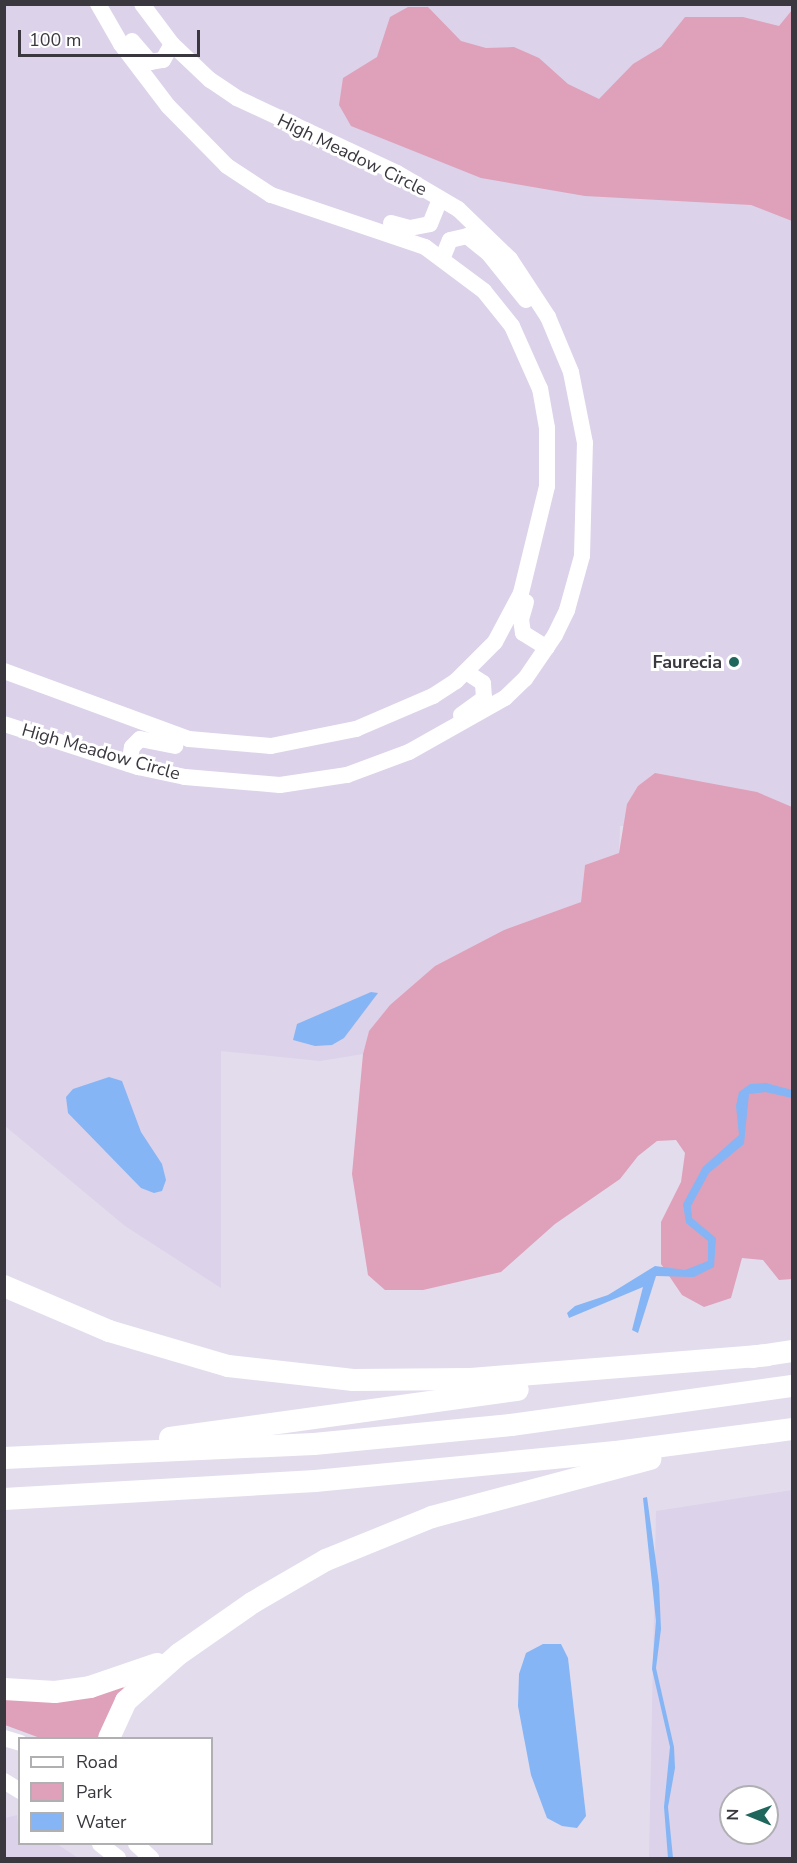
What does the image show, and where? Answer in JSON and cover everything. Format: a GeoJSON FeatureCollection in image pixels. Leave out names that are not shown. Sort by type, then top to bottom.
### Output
{"type":"FeatureCollection","features":[{"type":"Feature","properties":{"kind":"highway"},"geometry":{"type":"LineString","coordinates":[[4,1286],[109,1330],[228,1366],[353,1380],[471,1379],[767,1355]]}},
{"type":"Feature","properties":{"kind":"highway"},"geometry":{"type":"LineString","coordinates":[[14,1458],[792,1351]]}},
{"type":"Feature","properties":{"kind":"highway"},"geometry":{"type":"LineString","coordinates":[[14,1458],[325,1443],[511,1425],[792,1386]]}},
{"type":"Feature","properties":{"kind":"highway"},"geometry":{"type":"LineString","coordinates":[[4,1499],[315,1481],[729,1438],[792,1429]]}},
{"type":"Feature","properties":{"kind":"highway"},"geometry":{"type":"LineString","coordinates":[[109,1737],[126,1701],[179,1654],[279,1586],[368,1541],[442,1514],[729,1438]]}},
{"type":"Feature","properties":{"kind":"highway"},"geometry":{"type":"LineString","coordinates":[[4,1689],[55,1692],[90,1687],[129,1676],[179,1654]]}},
{"type":"Feature","properties":{"kind":"street","name":"High Meadow Circle"},"geometry":{"type":"LineString","coordinates":[[4,671],[189,739],[271,746],[356,729],[433,696],[466,672],[509,620],[521,593],[547,486],[545,409],[525,348],[484,291],[443,257],[408,239],[271,195],[227,166],[200,142],[137,66],[98,4]]}},
{"type":"Feature","properties":{"kind":"street"},"geometry":{"type":"LineString","coordinates":[[110,4],[130,39],[150,62],[163,60],[172,44]]}},
{"type":"Feature","properties":{"kind":"street","name":"High Meadow Circle"},"geometry":{"type":"LineString","coordinates":[[4,724],[129,764],[209,781],[280,785],[347,775],[382,763],[489,710],[525,678],[547,648],[567,610],[582,556],[585,466],[580,410],[572,372],[548,317],[510,259],[480,227],[397,173],[237,98],[210,80],[172,44],[142,4]]}},
{"type":"Feature","properties":{"kind":"street"},"geometry":{"type":"LineString","coordinates":[[271,195],[319,200],[410,228],[430,224],[440,199]]}},
{"type":"Feature","properties":{"kind":"street"},"geometry":{"type":"LineString","coordinates":[[443,257],[450,240],[459,236],[476,241],[532,307],[548,317]]}},
{"type":"Feature","properties":{"kind":"street"},"geometry":{"type":"LineString","coordinates":[[547,486],[552,513],[521,626],[527,638],[547,648]]}},
{"type":"Feature","properties":{"kind":"street"},"geometry":{"type":"LineString","coordinates":[[382,763],[396,747],[468,711],[484,698],[483,683],[466,672]]}},
{"type":"Feature","properties":{"kind":"street"},"geometry":{"type":"LineString","coordinates":[[129,764],[132,747],[140,739],[242,758],[271,746]]}},
{"type":"Feature","properties":{"kind":"street"},"geometry":{"type":"LineString","coordinates":[[4,1781],[18,1790]]}},
{"type":"Feature","properties":{"kind":"street"},"geometry":{"type":"LineString","coordinates":[[101,1845],[118,1858]]}},
{"type":"Feature","properties":{"kind":"street"},"geometry":{"type":"LineString","coordinates":[[137,1845],[151,1858]]}},
{"type":"Feature","properties":{"kind":"shaded area"},"geometry":{"type":"Polygon","coordinates":[[[4,5],[792,5],[792,822],[620,826],[619,853],[585,865],[581,902],[504,930],[435,966],[390,1005],[369,1031],[363,1054],[320,1061],[221,1051],[221,1288],[125,1226],[5,1126],[4,5]]]}},
{"type":"Feature","properties":{"kind":"shaded area"},"geometry":{"type":"Polygon","coordinates":[[[792,1490],[792,1858],[649,1858],[656,1511],[792,1490]]]}},
{"type":"Feature","properties":{"kind":"shaded area"},"geometry":{"type":"Polygon","coordinates":[[[17,1815],[18,1845],[58,1845],[78,1858],[5,1858],[5,1818],[17,1815]]]}},
{"type":"Feature","properties":{"kind":"green space"},"geometry":{"type":"Polygon","coordinates":[[[408,7],[428,7],[461,41],[486,48],[514,47],[539,58],[568,84],[599,99],[633,64],[661,47],[685,17],[743,17],[779,26],[792,10],[792,221],[751,205],[585,196],[481,178],[351,126],[339,105],[343,78],[377,57],[390,17],[408,7]]]}},
{"type":"Feature","properties":{"kind":"green space"},"geometry":{"type":"Polygon","coordinates":[[[655,773],[757,792],[792,807],[792,1279],[779,1280],[763,1260],[742,1258],[731,1298],[704,1307],[682,1295],[661,1264],[661,1222],[681,1182],[685,1153],[676,1140],[657,1141],[638,1156],[620,1179],[555,1224],[501,1272],[423,1290],[385,1290],[368,1275],[352,1174],[363,1054],[369,1031],[390,1005],[435,966],[504,930],[581,902],[585,865],[619,853],[627,804],[638,786],[655,773]]]}},
{"type":"Feature","properties":{"kind":"green space"},"geometry":{"type":"Polygon","coordinates":[[[123,1687],[125,1691],[101,1737],[37,1737],[5,1725],[4,1698],[123,1687]]]}},
{"type":"Feature","properties":{"kind":"water"},"geometry":{"type":"Polygon","coordinates":[[[371,992],[378,993],[344,1038],[332,1045],[315,1046],[293,1040],[297,1024],[371,992]]]}},
{"type":"Feature","properties":{"kind":"water"},"geometry":{"type":"Polygon","coordinates":[[[109,1077],[122,1081],[141,1132],[162,1164],[166,1180],[162,1191],[154,1193],[141,1188],[68,1113],[66,1097],[73,1089],[109,1077]]]}},
{"type":"Feature","properties":{"kind":"water"},"geometry":{"type":"Polygon","coordinates":[[[766,1083],[792,1090],[792,1098],[765,1092],[749,1094],[744,1144],[709,1173],[691,1206],[692,1218],[716,1238],[714,1267],[694,1277],[656,1276],[638,1333],[632,1330],[643,1287],[569,1318],[567,1313],[575,1306],[608,1295],[655,1266],[685,1270],[708,1261],[708,1241],[686,1223],[683,1204],[703,1167],[739,1135],[736,1106],[739,1092],[750,1084],[766,1083]]]}},
{"type":"Feature","properties":{"kind":"water"},"geometry":{"type":"Polygon","coordinates":[[[647,1497],[659,1584],[661,1629],[656,1668],[674,1747],[675,1768],[668,1807],[673,1858],[668,1858],[664,1807],[670,1747],[652,1669],[656,1621],[643,1498],[647,1497]]]}},
{"type":"Feature","properties":{"kind":"water"},"geometry":{"type":"Polygon","coordinates":[[[543,1644],[561,1644],[568,1658],[586,1816],[577,1828],[562,1826],[547,1818],[531,1775],[518,1706],[519,1674],[526,1653],[543,1644]]]}},
{"type":"Feature","properties":{"kind":"place","name":"Faurecia"},"geometry":{"type":"Point","coordinates":[734,662]}}]}
